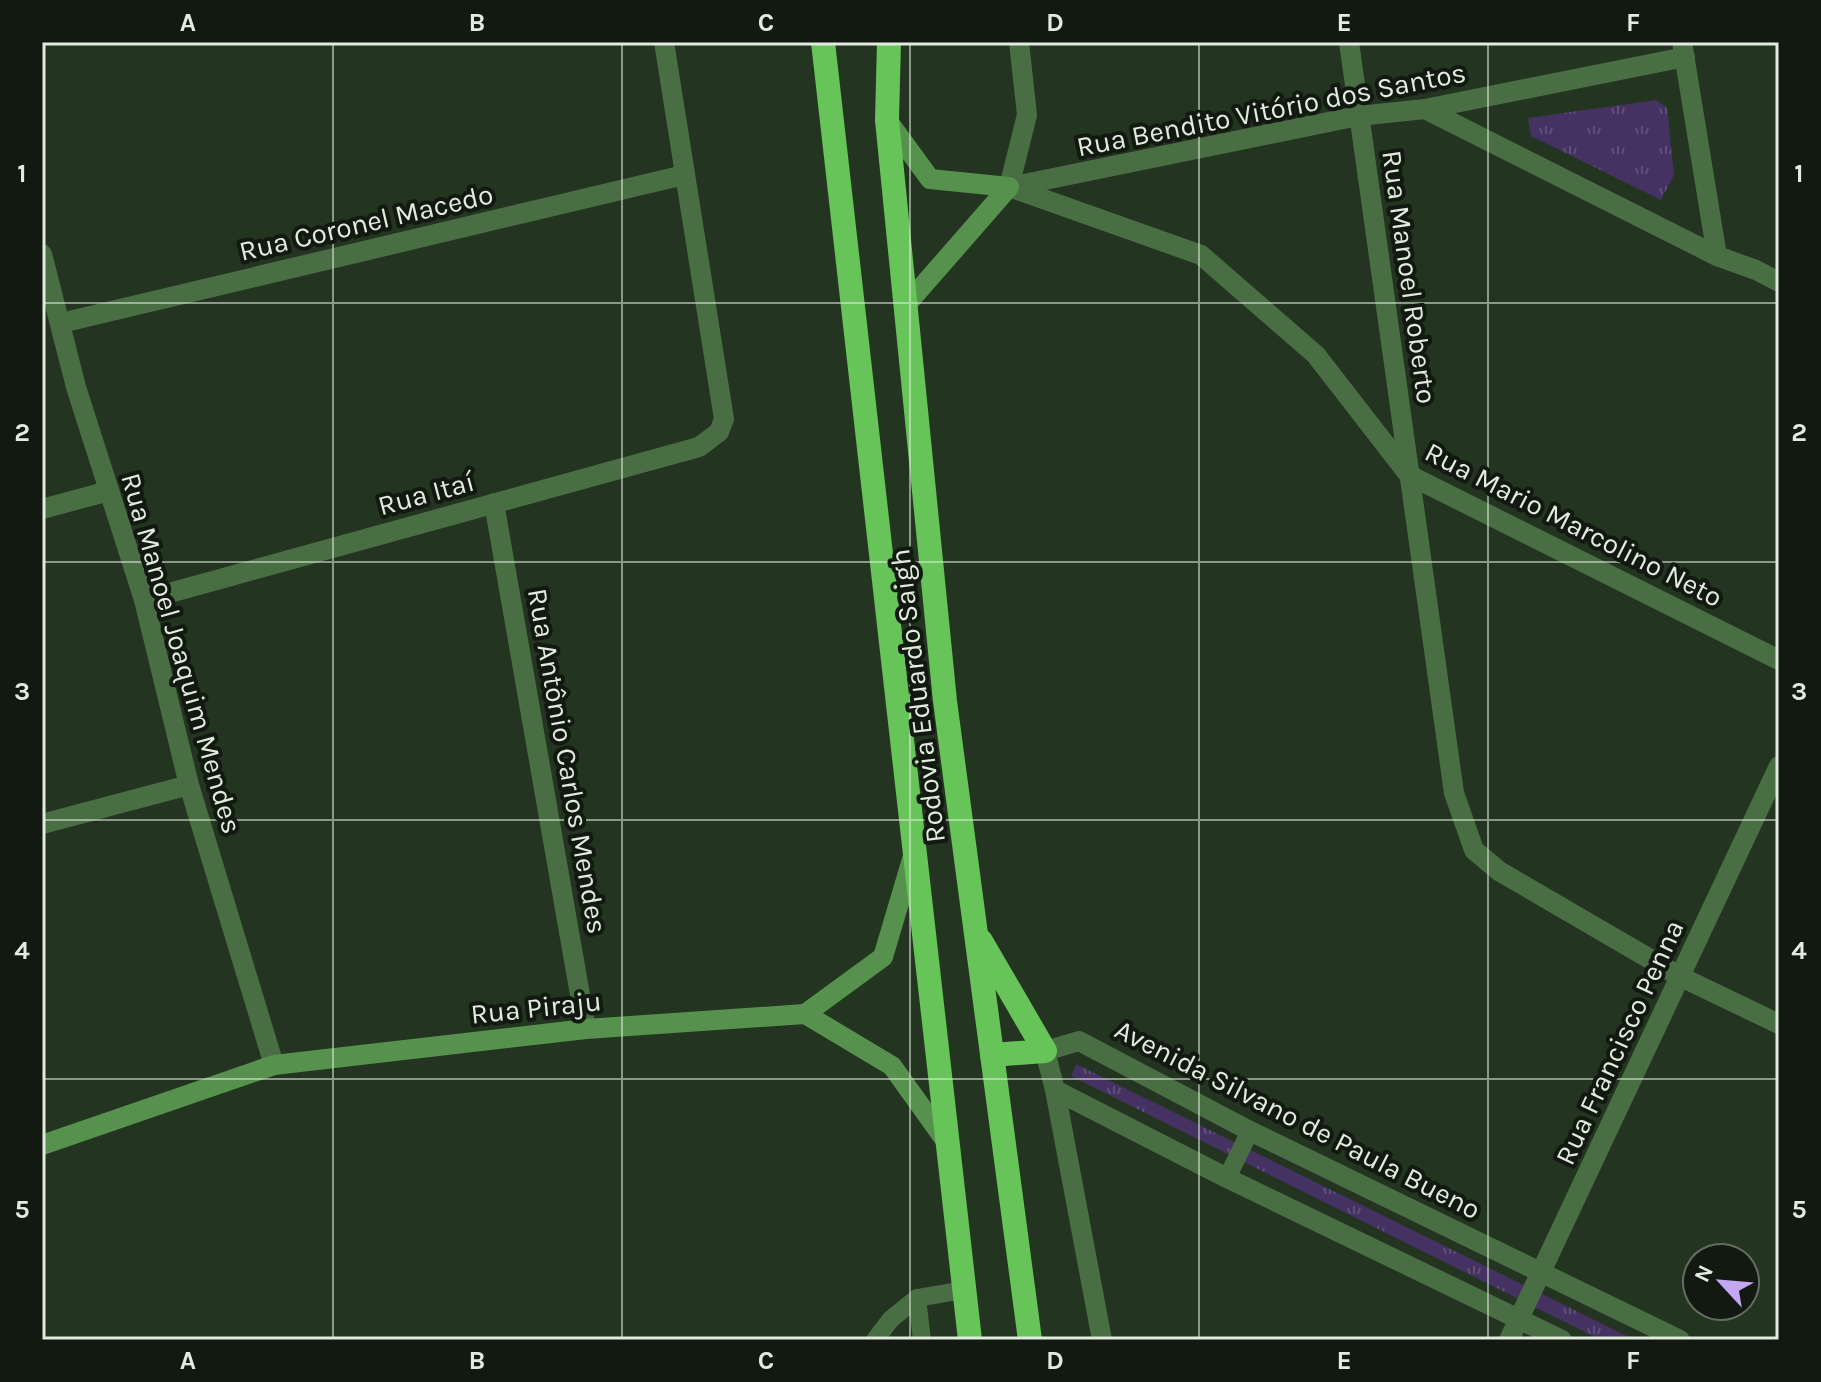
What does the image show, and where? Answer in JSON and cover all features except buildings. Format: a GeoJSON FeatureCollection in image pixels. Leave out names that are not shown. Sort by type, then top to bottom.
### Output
{"type":"FeatureCollection","features":[{"type":"Feature","properties":{"kind":"highway","name":"Rodovia Eduardo Saigh"},"geometry":{"type":"LineString","coordinates":[[823,42],[970,1340]]}},
{"type":"Feature","properties":{"kind":"highway","name":"Rodovia Eduardo Saigh"},"geometry":{"type":"LineString","coordinates":[[889,42],[887,120],[945,701],[1030,1340]]}},
{"type":"Feature","properties":{"kind":"highway"},"geometry":{"type":"LineString","coordinates":[[975,931],[1045,1051],[992,1055]]}},
{"type":"Feature","properties":{"kind":"main road"},"geometry":{"type":"LineString","coordinates":[[887,120],[930,179],[1009,187]]}},
{"type":"Feature","properties":{"kind":"main road"},"geometry":{"type":"LineString","coordinates":[[906,305],[1009,187]]}},
{"type":"Feature","properties":{"kind":"main road"},"geometry":{"type":"LineString","coordinates":[[915,848],[883,957],[805,1014],[892,1066],[949,1145]]}},
{"type":"Feature","properties":{"kind":"main road","name":"Rua Piraju"},"geometry":{"type":"LineString","coordinates":[[42,1145],[274,1065],[586,1029],[805,1014]]}},
{"type":"Feature","properties":{"kind":"street"},"geometry":{"type":"LineString","coordinates":[[664,42],[684,175]]}},
{"type":"Feature","properties":{"kind":"street"},"geometry":{"type":"LineString","coordinates":[[1009,187],[1027,115],[1019,42]]}},
{"type":"Feature","properties":{"kind":"street","name":"Rua Manoel Roberto"},"geometry":{"type":"LineString","coordinates":[[1349,42],[1454,793],[1474,850],[1499,871],[1681,977]]}},
{"type":"Feature","properties":{"kind":"street"},"geometry":{"type":"LineString","coordinates":[[1684,49],[1717,256]]}},
{"type":"Feature","properties":{"kind":"street","name":"Rua Bendito Vitório dos Santos"},"geometry":{"type":"LineString","coordinates":[[1009,187],[1358,116],[1425,109],[1684,49]]}},
{"type":"Feature","properties":{"kind":"street"},"geometry":{"type":"LineString","coordinates":[[1425,109],[1717,256],[1779,282]]}},
{"type":"Feature","properties":{"kind":"street","name":"Rua Coronel Macedo"},"geometry":{"type":"LineString","coordinates":[[61,323],[684,175]]}},
{"type":"Feature","properties":{"kind":"street","name":"Rua Itaí"},"geometry":{"type":"LineString","coordinates":[[144,600],[699,447],[719,432],[724,419],[684,175]]}},
{"type":"Feature","properties":{"kind":"street","name":"Rua Mario Marcolino Neto"},"geometry":{"type":"LineString","coordinates":[[1009,187],[1201,255],[1316,355],[1409,475],[1779,660]]}},
{"type":"Feature","properties":{"kind":"street","name":"Rua Manoel Joaquim Mendes"},"geometry":{"type":"LineString","coordinates":[[42,254],[76,387],[144,600],[189,785],[274,1065]]}},
{"type":"Feature","properties":{"kind":"street"},"geometry":{"type":"LineString","coordinates":[[1756,270],[1779,264]]}},
{"type":"Feature","properties":{"kind":"street"},"geometry":{"type":"LineString","coordinates":[[42,509],[109,491]]}},
{"type":"Feature","properties":{"kind":"street","name":"Rua Antônio Carlos Mendes"},"geometry":{"type":"LineString","coordinates":[[494,503],[586,1029]]}},
{"type":"Feature","properties":{"kind":"street","name":"Rua Francisco Penna"},"geometry":{"type":"LineString","coordinates":[[1509,1340],[1779,766]]}},
{"type":"Feature","properties":{"kind":"street"},"geometry":{"type":"LineString","coordinates":[[42,824],[189,785]]}},
{"type":"Feature","properties":{"kind":"street"},"geometry":{"type":"LineString","coordinates":[[1681,977],[1779,1024]]}},
{"type":"Feature","properties":{"kind":"street","name":"Avenida Silvano de Paula Bueno"},"geometry":{"type":"LineString","coordinates":[[1045,1051],[1079,1041],[1250,1131],[1680,1340]]}},
{"type":"Feature","properties":{"kind":"street"},"geometry":{"type":"LineString","coordinates":[[1045,1051],[1102,1340]]}},
{"type":"Feature","properties":{"kind":"street"},"geometry":{"type":"LineString","coordinates":[[1055,1090],[1227,1178],[1562,1340]]}},
{"type":"Feature","properties":{"kind":"lane"},"geometry":{"type":"LineString","coordinates":[[1227,1178],[1250,1131]]}},
{"type":"Feature","properties":{"kind":"lane"},"geometry":{"type":"LineString","coordinates":[[875,1340],[891,1319],[917,1298],[964,1290]]}},
{"type":"Feature","properties":{"kind":"lane"},"geometry":{"type":"LineString","coordinates":[[917,1298],[922,1340]]}},
{"type":"Feature","properties":{"kind":"green space"},"geometry":{"type":"Polygon","coordinates":[[[1656,100],[1667,108],[1674,175],[1661,200],[1531,136],[1528,118],[1656,100]]]}},
{"type":"Feature","properties":{"kind":"green space"},"geometry":{"type":"Polygon","coordinates":[[[1076,1064],[1635,1340],[1601,1340],[1071,1076],[1076,1064]]]}}]}
